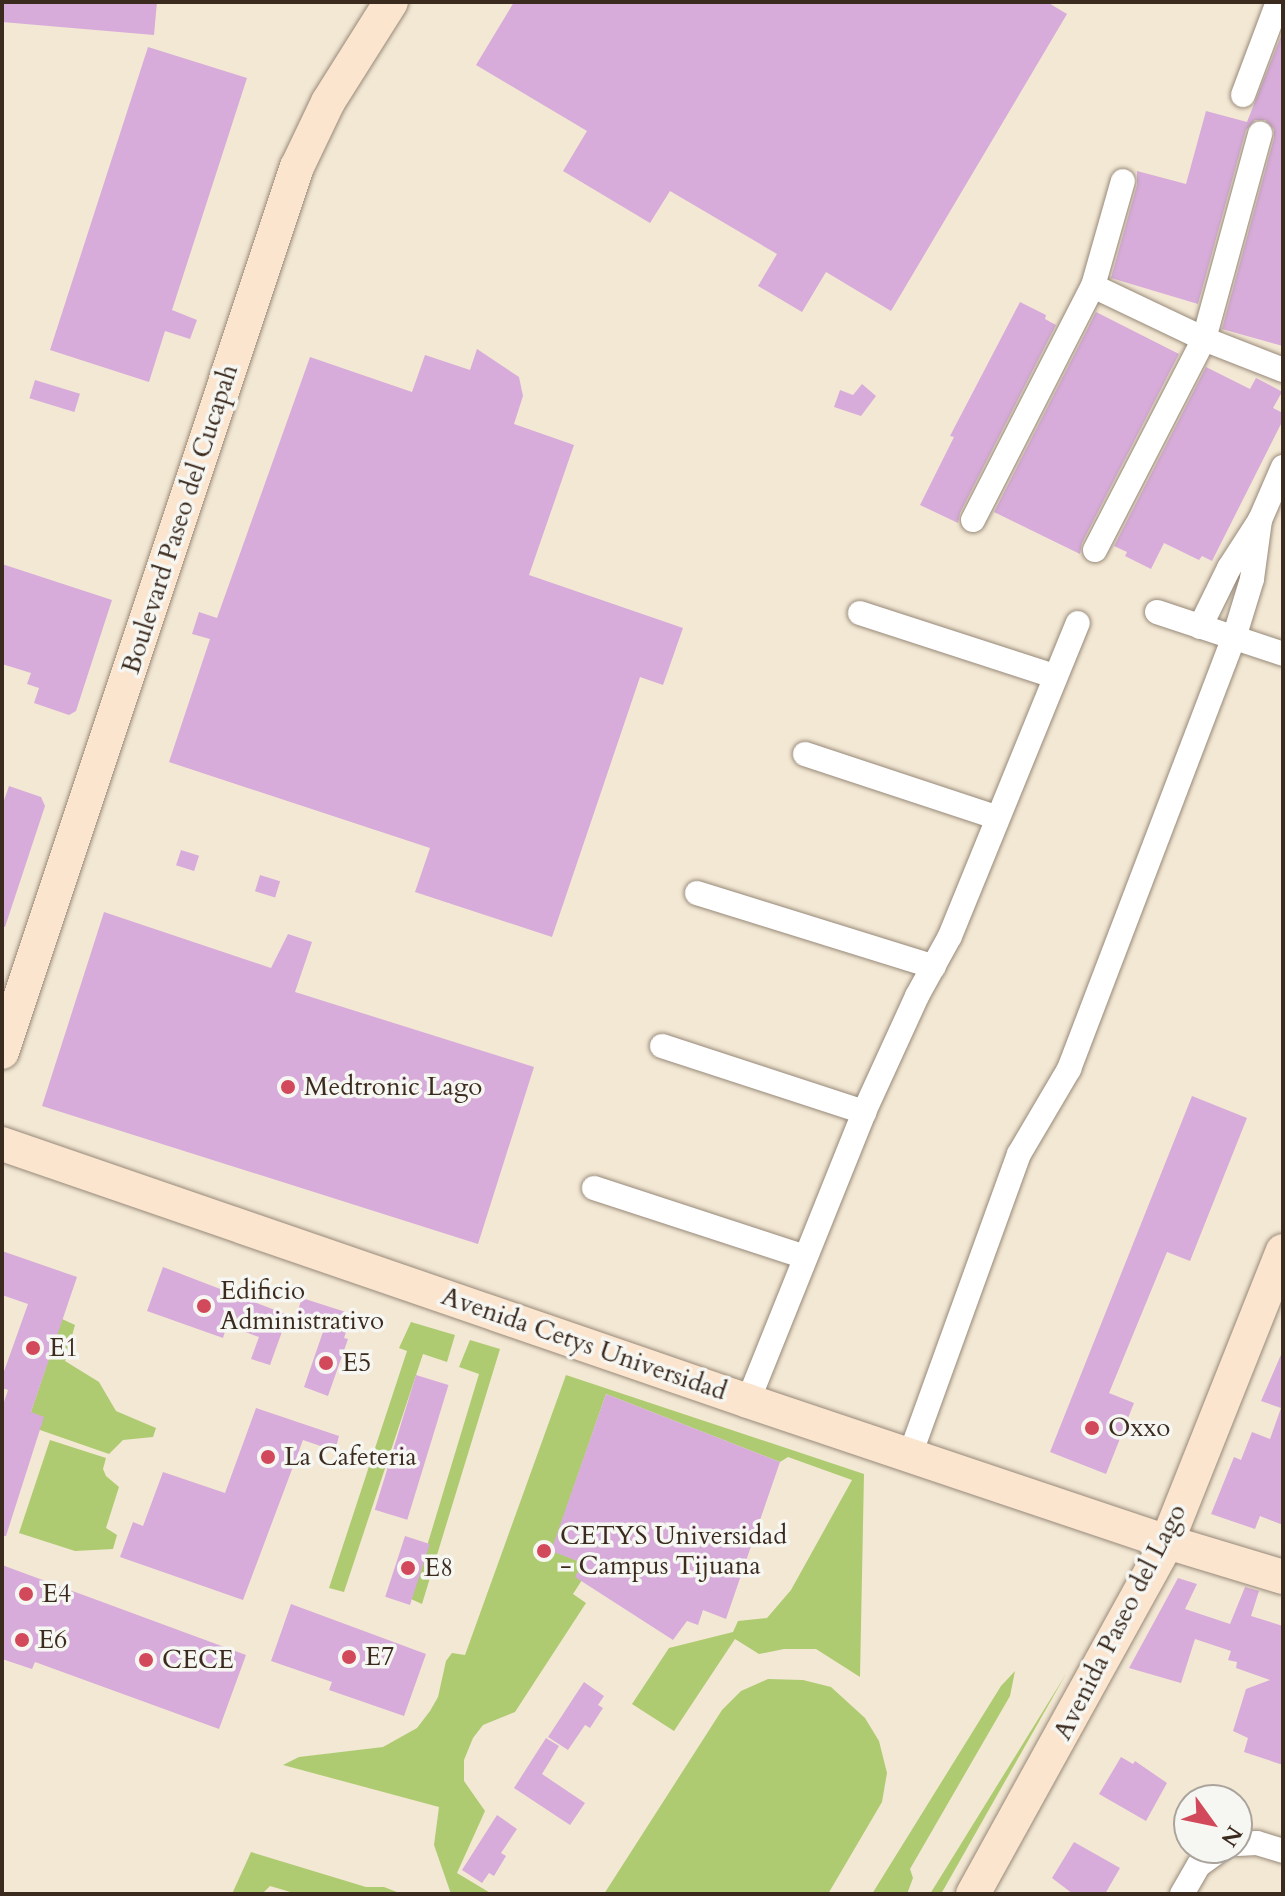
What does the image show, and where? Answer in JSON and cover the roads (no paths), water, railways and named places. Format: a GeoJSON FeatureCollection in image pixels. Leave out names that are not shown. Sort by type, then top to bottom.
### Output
{"type":"FeatureCollection","features":[{"type":"Feature","properties":{"kind":"main road","name":"Boulevard Paseo del Cucapah"},"geometry":{"type":"LineString","coordinates":[[4,1039],[297,167],[328,102],[391,2]]}},
{"type":"Feature","properties":{"kind":"main road","name":"Avenida Cetys Universidad"},"geometry":{"type":"LineString","coordinates":[[2,1144],[748,1401],[1167,1542],[1283,1577]]}},
{"type":"Feature","properties":{"kind":"main road","name":"Avenida Paseo del Lago"},"geometry":{"type":"LineString","coordinates":[[973,1894],[1167,1542],[1283,1251]]}},
{"type":"Feature","properties":{"kind":"street"},"geometry":{"type":"LineString","coordinates":[[1243,95],[1278,2]]}},
{"type":"Feature","properties":{"kind":"street"},"geometry":{"type":"LineString","coordinates":[[1095,550],[1204,339],[1260,134]]}},
{"type":"Feature","properties":{"kind":"street"},"geometry":{"type":"LineString","coordinates":[[973,520],[1093,286],[1123,181]]}},
{"type":"Feature","properties":{"kind":"street"},"geometry":{"type":"LineString","coordinates":[[1093,286],[1204,339],[1283,370]]}},
{"type":"Feature","properties":{"kind":"street"},"geometry":{"type":"LineString","coordinates":[[1200,627],[1229,568],[1260,520],[1283,467]]}},
{"type":"Feature","properties":{"kind":"street"},"geometry":{"type":"LineString","coordinates":[[910,1455],[1019,1154],[1069,1069],[1234,638],[1252,579],[1260,520]]}},
{"type":"Feature","properties":{"kind":"street"},"geometry":{"type":"LineString","coordinates":[[1157,612],[1283,654]]}},
{"type":"Feature","properties":{"kind":"street"},"geometry":{"type":"LineString","coordinates":[[860,613],[1054,676]]}},
{"type":"Feature","properties":{"kind":"street"},"geometry":{"type":"LineString","coordinates":[[748,1401],[864,1112],[917,996],[934,967],[1078,623]]}},
{"type":"Feature","properties":{"kind":"street"},"geometry":{"type":"LineString","coordinates":[[805,754],[996,817]]}},
{"type":"Feature","properties":{"kind":"street"},"geometry":{"type":"LineString","coordinates":[[697,893],[934,967]]}},
{"type":"Feature","properties":{"kind":"street"},"geometry":{"type":"LineString","coordinates":[[662,1046],[864,1112]]}},
{"type":"Feature","properties":{"kind":"street"},"geometry":{"type":"LineString","coordinates":[[594,1188],[805,1257]]}},
{"type":"Feature","properties":{"kind":"street"},"geometry":{"type":"LineString","coordinates":[[1253,1843],[1283,1851]]}},
{"type":"Feature","properties":{"kind":"street"},"geometry":{"type":"LineString","coordinates":[[1182,1894],[1200,1864]]}},
{"type":"Feature","properties":{"kind":"place","name":"Medtronic Lago"},"geometry":{"type":"Point","coordinates":[288,1087]}},
{"type":"Feature","properties":{"kind":"place","name":"Edificio Administrativo"},"geometry":{"type":"Point","coordinates":[204,1306]}},
{"type":"Feature","properties":{"kind":"place","name":"E1"},"geometry":{"type":"Point","coordinates":[33,1348]}},
{"type":"Feature","properties":{"kind":"place","name":"E5"},"geometry":{"type":"Point","coordinates":[326,1363]}},
{"type":"Feature","properties":{"kind":"place","name":"Oxxo"},"geometry":{"type":"Point","coordinates":[1092,1428]}},
{"type":"Feature","properties":{"kind":"place","name":"La Cafeteria"},"geometry":{"type":"Point","coordinates":[268,1457]}},
{"type":"Feature","properties":{"kind":"place","name":"CETYS Universidad - Campus Tijuana"},"geometry":{"type":"Point","coordinates":[544,1551]}},
{"type":"Feature","properties":{"kind":"place","name":"E8"},"geometry":{"type":"Point","coordinates":[408,1568]}},
{"type":"Feature","properties":{"kind":"place","name":"E4"},"geometry":{"type":"Point","coordinates":[26,1594]}},
{"type":"Feature","properties":{"kind":"place","name":"E6"},"geometry":{"type":"Point","coordinates":[22,1640]}},
{"type":"Feature","properties":{"kind":"place","name":"E7"},"geometry":{"type":"Point","coordinates":[349,1657]}},
{"type":"Feature","properties":{"kind":"place","name":"CECE"},"geometry":{"type":"Point","coordinates":[146,1660]}}]}
